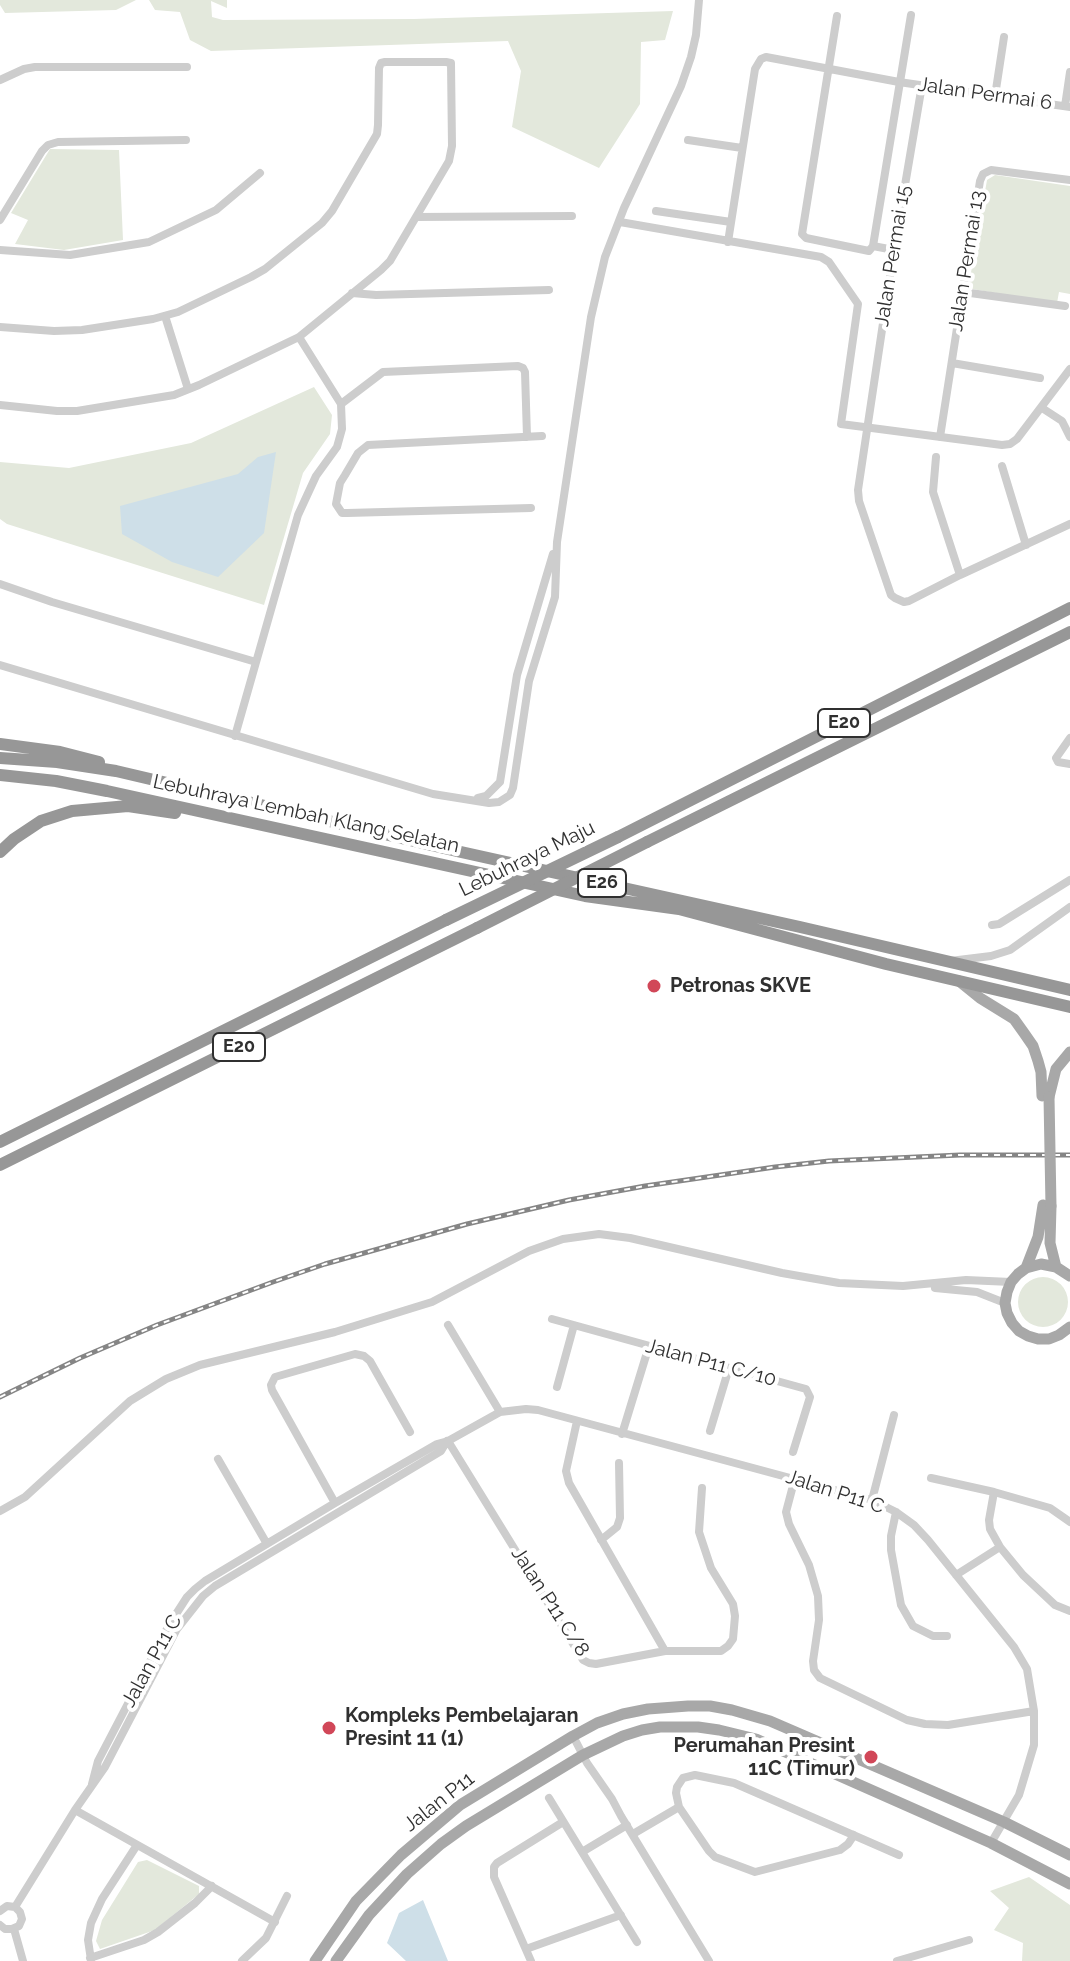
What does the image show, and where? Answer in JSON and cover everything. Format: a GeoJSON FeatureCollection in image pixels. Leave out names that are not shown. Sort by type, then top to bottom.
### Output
{"type":"FeatureCollection","features":[{"type":"Feature","properties":{"kind":"highway","name":"Lebuhraya Maju"},"geometry":{"type":"LineString","coordinates":[[0,1142],[618,837],[1070,608]]}},
{"type":"Feature","properties":{"kind":"highway","name":"Lebuhraya Maju"},"geometry":{"type":"LineString","coordinates":[[0,1165],[1070,632]]}},
{"type":"Feature","properties":{"kind":"highway"},"geometry":{"type":"LineString","coordinates":[[0,744],[60,752],[97,761],[116,771]]}},
{"type":"Feature","properties":{"kind":"highway","name":"Lebuhraya Lembah Klang Selatan"},"geometry":{"type":"LineString","coordinates":[[0,758],[116,771],[1070,990]]}},
{"type":"Feature","properties":{"kind":"highway","name":"Lebuhraya Lembah Klang Selatan"},"geometry":{"type":"LineString","coordinates":[[0,775],[56,781],[585,896],[679,909],[1070,1007]]}},
{"type":"Feature","properties":{"kind":"highway"},"geometry":{"type":"LineString","coordinates":[[0,852],[41,821],[72,811],[128,806],[180,814],[210,813]]}},
{"type":"Feature","properties":{"kind":"main road"},"geometry":{"type":"LineString","coordinates":[[959,981],[1014,1019],[1033,1046],[1046,1096],[1047,1205],[1050,1243],[1056,1267]]}},
{"type":"Feature","properties":{"kind":"main road"},"geometry":{"type":"LineString","coordinates":[[1046,1096],[1056,1069],[1070,1052]]}},
{"type":"Feature","properties":{"kind":"main road"},"geometry":{"type":"LineString","coordinates":[[1026,1268],[1047,1205]]}},
{"type":"Feature","properties":{"kind":"main road"},"geometry":{"type":"LineString","coordinates":[[1069,1329],[1049,1339],[1028,1336],[1012,1323],[1005,1303],[1011,1282],[1026,1268],[1041,1264],[1056,1267],[1070,1276]]}},
{"type":"Feature","properties":{"kind":"main road","name":"Jalan P11"},"geometry":{"type":"LineString","coordinates":[[315,1961],[356,1901],[401,1855],[476,1794],[597,1723],[648,1709],[710,1706],[770,1721],[1004,1822],[1070,1855]]}},
{"type":"Feature","properties":{"kind":"main road","name":"Jalan P11"},"geometry":{"type":"LineString","coordinates":[[336,1961],[369,1915],[407,1874],[466,1826],[583,1755],[623,1736],[642,1730],[678,1726],[719,1730],[773,1746],[991,1843],[1070,1884]]}},
{"type":"Feature","properties":{"kind":"street"},"geometry":{"type":"LineString","coordinates":[[0,665],[433,794],[489,803],[499,802],[510,795],[529,681],[553,606],[557,542],[591,317],[605,257],[624,208],[681,86],[696,35],[699,0]]}},
{"type":"Feature","properties":{"kind":"street"},"geometry":{"type":"LineString","coordinates":[[837,16],[802,234],[806,238],[869,251],[873,246],[911,15]]}},
{"type":"Feature","properties":{"kind":"street"},"geometry":{"type":"LineString","coordinates":[[995,96],[1004,37]]}},
{"type":"Feature","properties":{"kind":"street","name":"Jalan Permai 6"},"geometry":{"type":"LineString","coordinates":[[742,148],[755,69],[761,59],[772,57],[899,82],[1068,107]]}},
{"type":"Feature","properties":{"kind":"street"},"geometry":{"type":"LineString","coordinates":[[0,327],[82,330],[165,316],[265,269],[322,223],[332,211],[377,134],[381,63],[451,63],[451,154],[417,217],[390,261],[299,337],[188,389],[152,400],[77,411],[0,405]]}},
{"type":"Feature","properties":{"kind":"street"},"geometry":{"type":"LineString","coordinates":[[0,80],[35,67],[187,67]]}},
{"type":"Feature","properties":{"kind":"street"},"geometry":{"type":"LineString","coordinates":[[1068,107],[1070,72]]}},
{"type":"Feature","properties":{"kind":"street","name":"Jalan Permai 15"},"geometry":{"type":"LineString","coordinates":[[922,85],[858,490],[891,595],[899,601],[909,601],[960,575]]}},
{"type":"Feature","properties":{"kind":"street"},"geometry":{"type":"LineString","coordinates":[[0,220],[48,145],[58,142],[186,140]]}},
{"type":"Feature","properties":{"kind":"street"},"geometry":{"type":"LineString","coordinates":[[688,140],[742,148],[728,242]]}},
{"type":"Feature","properties":{"kind":"street","name":"Jalan Permai 13"},"geometry":{"type":"LineString","coordinates":[[940,437],[983,174],[991,170],[1070,180]]}},
{"type":"Feature","properties":{"kind":"street"},"geometry":{"type":"LineString","coordinates":[[0,250],[70,255],[149,242],[223,206],[260,173]]}},
{"type":"Feature","properties":{"kind":"street"},"geometry":{"type":"LineString","coordinates":[[656,211],[731,222]]}},
{"type":"Feature","properties":{"kind":"street"},"geometry":{"type":"LineString","coordinates":[[417,217],[572,216]]}},
{"type":"Feature","properties":{"kind":"street"},"geometry":{"type":"LineString","coordinates":[[620,222],[821,257],[834,266],[858,304],[841,424],[1010,444],[1042,408],[1070,369]]}},
{"type":"Feature","properties":{"kind":"street"},"geometry":{"type":"LineString","coordinates":[[873,246],[894,250]]}},
{"type":"Feature","properties":{"kind":"street"},"geometry":{"type":"LineString","coordinates":[[352,293],[549,290]]}},
{"type":"Feature","properties":{"kind":"street"},"geometry":{"type":"LineString","coordinates":[[963,292],[1065,306]]}},
{"type":"Feature","properties":{"kind":"street"},"geometry":{"type":"LineString","coordinates":[[165,316],[188,389]]}},
{"type":"Feature","properties":{"kind":"street"},"geometry":{"type":"LineString","coordinates":[[235,736],[302,504],[340,440],[341,404],[299,337]]}},
{"type":"Feature","properties":{"kind":"street"},"geometry":{"type":"LineString","coordinates":[[952,363],[1040,378]]}},
{"type":"Feature","properties":{"kind":"street"},"geometry":{"type":"LineString","coordinates":[[341,404],[383,372],[518,366],[525,372],[527,437]]}},
{"type":"Feature","properties":{"kind":"street"},"geometry":{"type":"LineString","coordinates":[[1042,408],[1062,421],[1070,437]]}},
{"type":"Feature","properties":{"kind":"street"},"geometry":{"type":"LineString","coordinates":[[531,508],[342,513],[336,504],[340,483],[358,453],[368,445],[542,436]]}},
{"type":"Feature","properties":{"kind":"street"},"geometry":{"type":"LineString","coordinates":[[936,457],[933,492],[960,575],[1070,524]]}},
{"type":"Feature","properties":{"kind":"street"},"geometry":{"type":"LineString","coordinates":[[1002,466],[1026,545]]}},
{"type":"Feature","properties":{"kind":"street"},"geometry":{"type":"LineString","coordinates":[[473,799],[486,796],[500,782],[517,675],[557,542]]}},
{"type":"Feature","properties":{"kind":"street"},"geometry":{"type":"LineString","coordinates":[[0,584],[256,662]]}},
{"type":"Feature","properties":{"kind":"street"},"geometry":{"type":"LineString","coordinates":[[539,603],[546,603],[555,588]]}},
{"type":"Feature","properties":{"kind":"street"},"geometry":{"type":"LineString","coordinates":[[539,603],[544,615],[542,640]]}},
{"type":"Feature","properties":{"kind":"street"},"geometry":{"type":"LineString","coordinates":[[508,725],[517,725],[524,715]]}},
{"type":"Feature","properties":{"kind":"street"},"geometry":{"type":"LineString","coordinates":[[1070,738],[1056,758],[1058,762],[1070,764]]}},
{"type":"Feature","properties":{"kind":"street"},"geometry":{"type":"LineString","coordinates":[[992,925],[999,924],[1070,880]]}},
{"type":"Feature","properties":{"kind":"street"},"geometry":{"type":"LineString","coordinates":[[948,961],[991,956],[1010,950],[1070,907]]}},
{"type":"Feature","properties":{"kind":"street"},"geometry":{"type":"LineString","coordinates":[[0,1511],[25,1497],[130,1401],[166,1379],[200,1365],[335,1332],[432,1302],[529,1251],[563,1239],[599,1234],[630,1238],[839,1283],[977,1292],[1005,1303]]}},
{"type":"Feature","properties":{"kind":"street"},"geometry":{"type":"LineString","coordinates":[[918,1286],[966,1280],[1011,1282]]}},
{"type":"Feature","properties":{"kind":"street","name":"Jalan P11 C/10"},"geometry":{"type":"LineString","coordinates":[[552,1319],[806,1389],[810,1397],[793,1452]]}},
{"type":"Feature","properties":{"kind":"street"},"geometry":{"type":"LineString","coordinates":[[448,1325],[500,1412]]}},
{"type":"Feature","properties":{"kind":"street"},"geometry":{"type":"LineString","coordinates":[[557,1387],[574,1325]]}},
{"type":"Feature","properties":{"kind":"street"},"geometry":{"type":"LineString","coordinates":[[622,1434],[649,1346]]}},
{"type":"Feature","properties":{"kind":"street"},"geometry":{"type":"LineString","coordinates":[[335,1503],[272,1390],[275,1377],[355,1354],[364,1356],[370,1361],[410,1432]]}},
{"type":"Feature","properties":{"kind":"street"},"geometry":{"type":"LineString","coordinates":[[710,1431],[729,1368]]}},
{"type":"Feature","properties":{"kind":"street","name":"Jalan P11 C"},"geometry":{"type":"LineString","coordinates":[[92,1784],[98,1761],[169,1625],[187,1597],[205,1581],[437,1444],[500,1412],[538,1410],[872,1500],[914,1525],[1014,1647],[1027,1669],[1034,1711],[1034,1745],[1019,1795],[991,1843]]}},
{"type":"Feature","properties":{"kind":"street"},"geometry":{"type":"LineString","coordinates":[[872,1500],[894,1415]]}},
{"type":"Feature","properties":{"kind":"street"},"geometry":{"type":"LineString","coordinates":[[577,1421],[567,1477],[665,1651]]}},
{"type":"Feature","properties":{"kind":"street","name":"Jalan P11 C"},"geometry":{"type":"LineString","coordinates":[[15,1907],[105,1767],[177,1629],[203,1596],[441,1451],[448,1441]]}},
{"type":"Feature","properties":{"kind":"street","name":"Jalan P11 C/8"},"geometry":{"type":"LineString","coordinates":[[448,1441],[583,1660],[596,1664],[665,1651],[721,1651],[733,1639],[733,1604],[711,1568],[699,1532],[702,1488]]}},
{"type":"Feature","properties":{"kind":"street"},"geometry":{"type":"LineString","coordinates":[[218,1459],[267,1544]]}},
{"type":"Feature","properties":{"kind":"street"},"geometry":{"type":"LineString","coordinates":[[601,1540],[617,1527],[620,1518],[619,1463]]}},
{"type":"Feature","properties":{"kind":"street"},"geometry":{"type":"LineString","coordinates":[[795,1478],[786,1512],[809,1565],[818,1596],[819,1620],[813,1661],[814,1670],[820,1678],[907,1720],[925,1724],[948,1725],[1034,1711]]}},
{"type":"Feature","properties":{"kind":"street"},"geometry":{"type":"LineString","coordinates":[[931,1478],[1050,1508],[1070,1522]]}},
{"type":"Feature","properties":{"kind":"street"},"geometry":{"type":"LineString","coordinates":[[994,1492],[989,1520],[990,1529],[1000,1547],[1023,1575],[1055,1605],[1070,1611]]}},
{"type":"Feature","properties":{"kind":"street"},"geometry":{"type":"LineString","coordinates":[[896,1512],[891,1550],[901,1605],[913,1626],[933,1636],[947,1636]]}},
{"type":"Feature","properties":{"kind":"street"},"geometry":{"type":"LineString","coordinates":[[956,1575],[1000,1547]]}},
{"type":"Feature","properties":{"kind":"street"},"geometry":{"type":"LineString","coordinates":[[573,1736],[709,1961]]}},
{"type":"Feature","properties":{"kind":"street"},"geometry":{"type":"LineString","coordinates":[[854,1835],[840,1850],[762,1871],[748,1871],[715,1857],[709,1851],[679,1807],[677,1787],[683,1778],[695,1775],[734,1783],[854,1835],[899,1855]]}},
{"type":"Feature","properties":{"kind":"street"},"geometry":{"type":"LineString","coordinates":[[549,1798],[637,1942]]}},
{"type":"Feature","properties":{"kind":"street"},"geometry":{"type":"LineString","coordinates":[[633,1834],[679,1807]]}},
{"type":"Feature","properties":{"kind":"street"},"geometry":{"type":"LineString","coordinates":[[75,1810],[275,1922]]}},
{"type":"Feature","properties":{"kind":"street"},"geometry":{"type":"LineString","coordinates":[[531,1961],[494,1877],[494,1867],[563,1822]]}},
{"type":"Feature","properties":{"kind":"street"},"geometry":{"type":"LineString","coordinates":[[582,1852],[627,1825]]}},
{"type":"Feature","properties":{"kind":"street"},"geometry":{"type":"LineString","coordinates":[[137,1845],[102,1899],[91,1923],[88,1940],[91,1960],[158,1932],[212,1886]]}},
{"type":"Feature","properties":{"kind":"street"},"geometry":{"type":"LineString","coordinates":[[242,1961],[266,1938],[287,1896]]}},
{"type":"Feature","properties":{"kind":"street"},"geometry":{"type":"LineString","coordinates":[[0,1911],[7,1906],[15,1907],[22,1919],[14,1929],[5,1929],[0,1925]]}},
{"type":"Feature","properties":{"kind":"street"},"geometry":{"type":"LineString","coordinates":[[526,1949],[621,1915]]}},
{"type":"Feature","properties":{"kind":"street"},"geometry":{"type":"LineString","coordinates":[[14,1929],[23,1961]]}},
{"type":"Feature","properties":{"kind":"street"},"geometry":{"type":"LineString","coordinates":[[897,1961],[919,1958],[969,1940]]}},
{"type":"Feature","properties":{"kind":"shaded area"},"geometry":{"type":"Polygon","coordinates":[[[0,0],[136,0],[116,10],[5,13],[0,0]]]}},
{"type":"Feature","properties":{"kind":"shaded area"},"geometry":{"type":"Polygon","coordinates":[[[149,0],[227,0],[227,8],[211,1],[212,17],[223,20],[414,19],[673,11],[665,40],[641,42],[640,104],[599,168],[512,127],[521,71],[508,41],[211,51],[190,40],[180,12],[155,10],[149,0]]]}},
{"type":"Feature","properties":{"kind":"shaded area"},"geometry":{"type":"Polygon","coordinates":[[[50,149],[119,150],[123,240],[64,250],[15,244],[28,220],[11,213],[50,149]]]}},
{"type":"Feature","properties":{"kind":"shaded area"},"geometry":{"type":"Polygon","coordinates":[[[995,175],[1070,186],[1070,294],[1059,292],[1057,303],[972,289],[969,284],[987,180],[995,175]]]}},
{"type":"Feature","properties":{"kind":"shaded area"},"geometry":{"type":"Polygon","coordinates":[[[314,387],[332,415],[330,434],[303,473],[264,605],[7,524],[0,519],[0,462],[69,468],[191,443],[314,387]]]}},
{"type":"Feature","properties":{"kind":"shaded area"},"geometry":{"type":"Polygon","coordinates":[[[276,452],[264,533],[218,577],[172,562],[122,534],[120,506],[238,474],[258,457],[276,452]]]}},
{"type":"Feature","properties":{"kind":"shaded area"},"geometry":{"type":"Polygon","coordinates":[[[1043,1277],[1061,1284],[1068,1302],[1061,1320],[1043,1327],[1025,1320],[1018,1302],[1025,1284],[1043,1277]]]}},
{"type":"Feature","properties":{"kind":"shaded area"},"geometry":{"type":"Polygon","coordinates":[[[147,1860],[199,1886],[199,1894],[155,1930],[100,1949],[96,1941],[102,1920],[138,1862],[147,1860]]]}},
{"type":"Feature","properties":{"kind":"shaded area"},"geometry":{"type":"Polygon","coordinates":[[[1029,1877],[1070,1905],[1070,1961],[1022,1961],[1023,1943],[994,1930],[1009,1908],[990,1891],[1029,1877]]]}},
{"type":"Feature","properties":{"kind":"shaded area"},"geometry":{"type":"Polygon","coordinates":[[[423,1900],[448,1961],[406,1961],[387,1943],[399,1913],[423,1900]]]}},
{"type":"Feature","properties":{"kind":"railway"},"geometry":{"type":"LineString","coordinates":[[0,1397],[157,1325],[273,1282],[467,1224],[569,1200],[645,1186],[829,1161],[960,1155],[1070,1155]]}},
{"type":"Feature","properties":{"kind":"place","name":"Petronas SKVE"},"geometry":{"type":"Point","coordinates":[654,986]}},
{"type":"Feature","properties":{"kind":"place","name":"Kompleks Pembelajaran Presint 11 (1)"},"geometry":{"type":"Point","coordinates":[329,1728]}},
{"type":"Feature","properties":{"kind":"place","name":"Perumahan Presint 11C (Timur)"},"geometry":{"type":"Point","coordinates":[871,1757]}}]}
